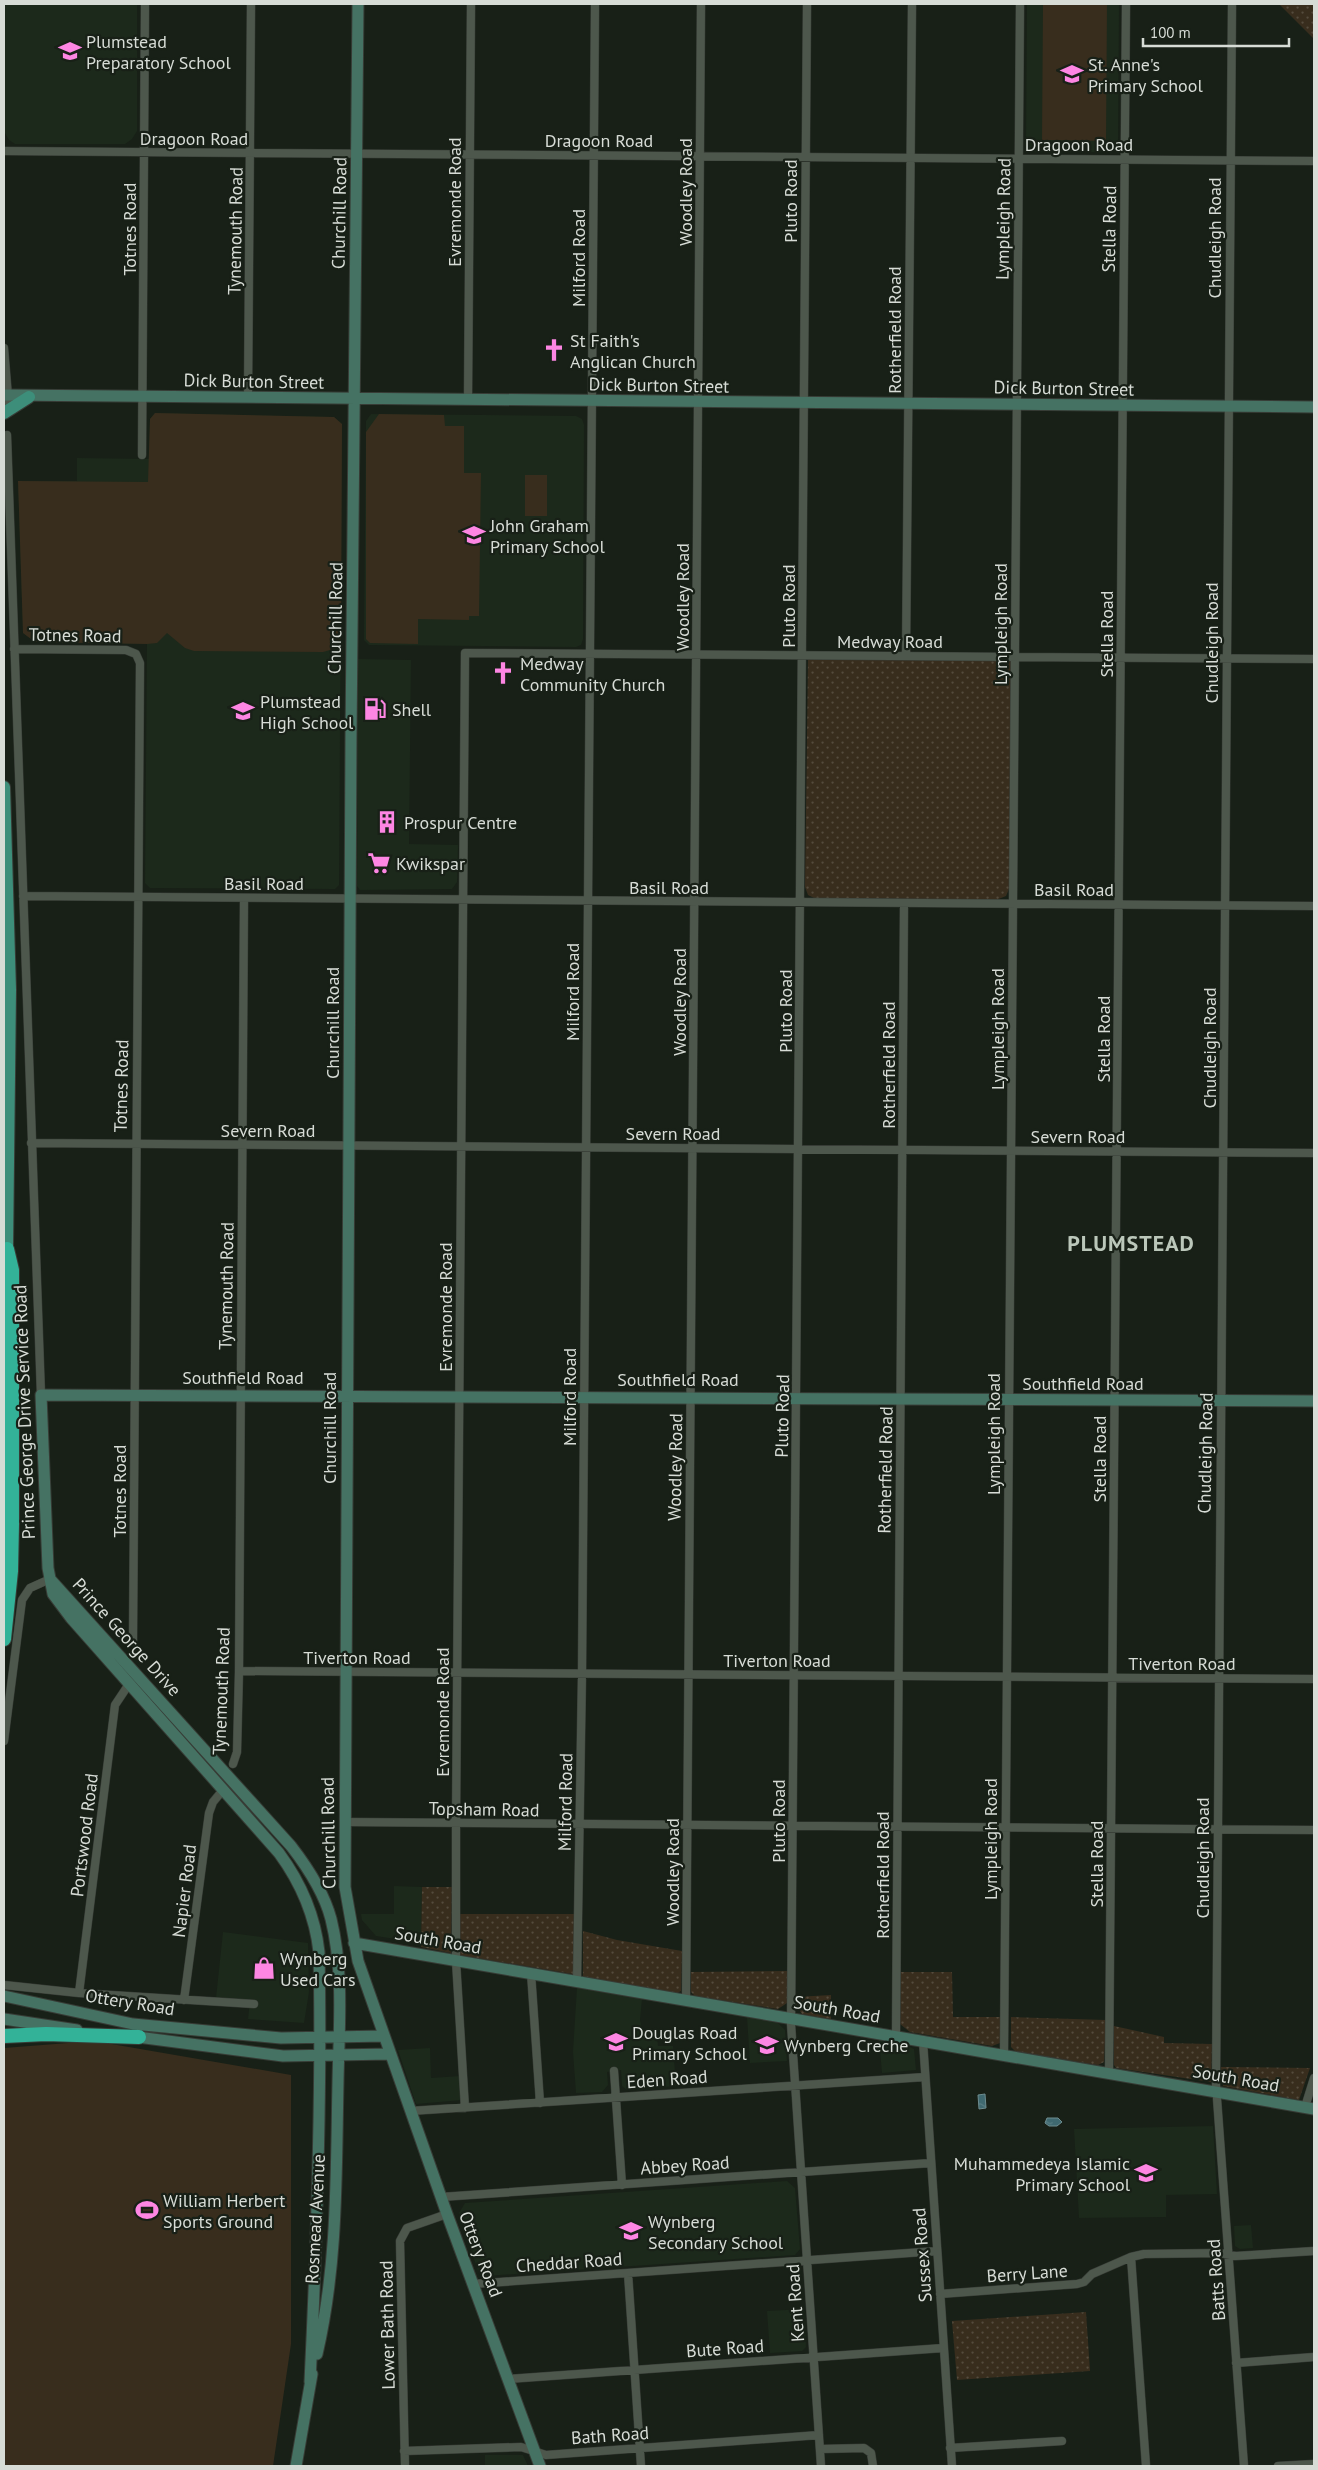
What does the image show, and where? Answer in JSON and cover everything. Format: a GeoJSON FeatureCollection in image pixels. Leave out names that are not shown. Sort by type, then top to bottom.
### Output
{"type":"FeatureCollection","features":[{"type":"Feature","properties":{"kind":"highway"},"geometry":{"type":"LineString","coordinates":[[4,1313],[7,1249]]}},
{"type":"Feature","properties":{"kind":"highway"},"geometry":{"type":"LineString","coordinates":[[4,1639],[11,1572],[12,1524],[12,1270],[7,1249]]}},
{"type":"Feature","properties":{"kind":"highway"},"geometry":{"type":"LineString","coordinates":[[4,2036],[46,2034],[139,2037]]}},
{"type":"Feature","properties":{"kind":"main road"},"geometry":{"type":"LineString","coordinates":[[6,403],[29,397]]}},
{"type":"Feature","properties":{"kind":"main road"},"geometry":{"type":"LineString","coordinates":[[4,787],[10,990],[7,1249]]}},
{"type":"Feature","properties":{"kind":"street","name":"Totnes Road"},"geometry":{"type":"LineString","coordinates":[[142,455],[145,4]]}},
{"type":"Feature","properties":{"kind":"street","name":"Tynemouth Road"},"geometry":{"type":"LineString","coordinates":[[248,398],[251,4]]}},
{"type":"Feature","properties":{"kind":"street","name":"Churchill Road"},"geometry":{"type":"LineString","coordinates":[[358,4],[344,1887],[358,1961],[384,2036]]}},
{"type":"Feature","properties":{"kind":"street","name":"Evremonde Road"},"geometry":{"type":"LineString","coordinates":[[468,400],[471,4]]}},
{"type":"Feature","properties":{"kind":"street","name":"Milford Road"},"geometry":{"type":"LineString","coordinates":[[577,1981],[582,1674],[595,4]]}},
{"type":"Feature","properties":{"kind":"street","name":"Woodley Road"},"geometry":{"type":"LineString","coordinates":[[686,2000],[702,4]]}},
{"type":"Feature","properties":{"kind":"street","name":"Pluto Road"},"geometry":{"type":"LineString","coordinates":[[791,2019],[808,4]]}},
{"type":"Feature","properties":{"kind":"street","name":"Rotherfield Road"},"geometry":{"type":"LineString","coordinates":[[906,656],[912,4]]}},
{"type":"Feature","properties":{"kind":"street","name":"Lympleigh Road"},"geometry":{"type":"LineString","coordinates":[[1004,2055],[1020,4]]}},
{"type":"Feature","properties":{"kind":"street","name":"Stella Road"},"geometry":{"type":"LineString","coordinates":[[1109,2074],[1126,4]]}},
{"type":"Feature","properties":{"kind":"street","name":"Chudleigh Road"},"geometry":{"type":"LineString","coordinates":[[1217,2092],[1218,1678],[1232,4]]}},
{"type":"Feature","properties":{"kind":"street","name":"Dragoon Road"},"geometry":{"type":"LineString","coordinates":[[4,151],[1314,161]]}},
{"type":"Feature","properties":{"kind":"street"},"geometry":{"type":"LineString","coordinates":[[4,348],[6,403]]}},
{"type":"Feature","properties":{"kind":"street","name":"Dick Burton Street"},"geometry":{"type":"LineString","coordinates":[[29,397],[1314,407]]}},
{"type":"Feature","properties":{"kind":"street","name":"Prince George Drive Service Road"},"geometry":{"type":"LineString","coordinates":[[7,435],[31,1143],[50,1579]]}},
{"type":"Feature","properties":{"kind":"street","name":"Totnes Road"},"geometry":{"type":"LineString","coordinates":[[14,649],[126,650],[133,652],[140,660],[135,1144],[133,1642]]}},
{"type":"Feature","properties":{"kind":"street","name":"Evremonde Road"},"geometry":{"type":"LineString","coordinates":[[465,654],[456,1961],[466,2108]]}},
{"type":"Feature","properties":{"kind":"street","name":"Medway Road"},"geometry":{"type":"LineString","coordinates":[[465,654],[1314,659]]}},
{"type":"Feature","properties":{"kind":"street","name":"Basil Road"},"geometry":{"type":"LineString","coordinates":[[23,896],[1314,906]]}},
{"type":"Feature","properties":{"kind":"street","name":"Tynemouth Road"},"geometry":{"type":"LineString","coordinates":[[233,1764],[237,1752],[239,1671],[244,898]]}},
{"type":"Feature","properties":{"kind":"street","name":"Rotherfield Road"},"geometry":{"type":"LineString","coordinates":[[896,2036],[904,904]]}},
{"type":"Feature","properties":{"kind":"street","name":"Severn Road"},"geometry":{"type":"LineString","coordinates":[[31,1143],[1314,1153]]}},
{"type":"Feature","properties":{"kind":"street","name":"Southfield Road"},"geometry":{"type":"LineString","coordinates":[[41,1395],[347,1394],[1314,1401]]}},
{"type":"Feature","properties":{"kind":"street"},"geometry":{"type":"LineString","coordinates":[[4,1741],[22,1600],[30,1588],[50,1579]]}},
{"type":"Feature","properties":{"kind":"street","name":"Prince George Drive"},"geometry":{"type":"LineString","coordinates":[[50,1579],[51,1588],[57,1600],[279,1853],[290,1868],[306,1899],[318,1944],[320,2038]]}},
{"type":"Feature","properties":{"kind":"street","name":"Prince George Drive"},"geometry":{"type":"LineString","coordinates":[[50,1579],[226,1771],[306,1867],[326,1906],[339,1960],[338,2056]]}},
{"type":"Feature","properties":{"kind":"street","name":"Tiverton Road"},"geometry":{"type":"LineString","coordinates":[[239,1671],[1314,1679]]}},
{"type":"Feature","properties":{"kind":"street","name":"Portswood Road"},"geometry":{"type":"LineString","coordinates":[[79,1993],[115,1705],[129,1684]]}},
{"type":"Feature","properties":{"kind":"street","name":"Napier Road"},"geometry":{"type":"LineString","coordinates":[[184,2000],[209,1813],[212,1802],[223,1790]]}},
{"type":"Feature","properties":{"kind":"street","name":"Topsham Road"},"geometry":{"type":"LineString","coordinates":[[344,1822],[1314,1830]]}},
{"type":"Feature","properties":{"kind":"street","name":"South Road"},"geometry":{"type":"LineString","coordinates":[[354,1943],[1310,2108]]}},
{"type":"Feature","properties":{"kind":"street"},"geometry":{"type":"LineString","coordinates":[[531,1974],[540,2103]]}},
{"type":"Feature","properties":{"kind":"street"},"geometry":{"type":"LineString","coordinates":[[4,1985],[79,1993],[254,2004]]}},
{"type":"Feature","properties":{"kind":"street","name":"Ottery Road"},"geometry":{"type":"LineString","coordinates":[[4,1996],[133,2024],[256,2036],[320,2038],[384,2036],[540,2466]]}},
{"type":"Feature","properties":{"kind":"street","name":"Ottery Road"},"geometry":{"type":"LineString","coordinates":[[4,2019],[255,2054],[338,2056],[390,2054]]}},
{"type":"Feature","properties":{"kind":"street","name":"Kent Road"},"geometry":{"type":"LineString","coordinates":[[791,2019],[821,2466]]}},
{"type":"Feature","properties":{"kind":"street","name":"Rosmead Avenue"},"geometry":{"type":"LineString","coordinates":[[310,2382],[317,2257],[320,2038]]}},
{"type":"Feature","properties":{"kind":"street","name":"Sussex Road"},"geometry":{"type":"LineString","coordinates":[[923,2041],[952,2466]]}},
{"type":"Feature","properties":{"kind":"street","name":"Rosmead Avenue"},"geometry":{"type":"LineString","coordinates":[[296,2466],[310,2382],[324,2321],[333,2259],[338,2056]]}},
{"type":"Feature","properties":{"kind":"street"},"geometry":{"type":"LineString","coordinates":[[614,2071],[622,2185]]}},
{"type":"Feature","properties":{"kind":"street","name":"Eden Road"},"geometry":{"type":"LineString","coordinates":[[410,2111],[925,2077]]}},
{"type":"Feature","properties":{"kind":"street"},"geometry":{"type":"LineString","coordinates":[[1310,2108],[1314,2078]]}},
{"type":"Feature","properties":{"kind":"street","name":"Batts Road"},"geometry":{"type":"LineString","coordinates":[[1217,2092],[1244,2466]]}},
{"type":"Feature","properties":{"kind":"street","name":"Abbey Road"},"geometry":{"type":"LineString","coordinates":[[441,2197],[931,2163]]}},
{"type":"Feature","properties":{"kind":"street","name":"Lower Bath Road"},"geometry":{"type":"LineString","coordinates":[[404,2466],[400,2241],[407,2228],[447,2214]]}},
{"type":"Feature","properties":{"kind":"street","name":"Cheddar Road"},"geometry":{"type":"LineString","coordinates":[[473,2284],[937,2251]]}},
{"type":"Feature","properties":{"kind":"street","name":"Berry Lane"},"geometry":{"type":"LineString","coordinates":[[940,2294],[1077,2284],[1084,2282],[1092,2274],[1131,2257],[1159,2253],[1229,2254],[1236,2256],[1314,2251]]}},
{"type":"Feature","properties":{"kind":"street"},"geometry":{"type":"LineString","coordinates":[[1131,2257],[1146,2466]]}},
{"type":"Feature","properties":{"kind":"street"},"geometry":{"type":"LineString","coordinates":[[628,2273],[641,2466]]}},
{"type":"Feature","properties":{"kind":"street","name":"Bute Road"},"geometry":{"type":"LineString","coordinates":[[508,2379],[944,2348]]}},
{"type":"Feature","properties":{"kind":"street"},"geometry":{"type":"LineString","coordinates":[[1236,2363],[1314,2358]]}},
{"type":"Feature","properties":{"kind":"street","name":"Bath Road"},"geometry":{"type":"LineString","coordinates":[[404,2451],[521,2447],[546,2455],[819,2435]]}},
{"type":"Feature","properties":{"kind":"street"},"geometry":{"type":"LineString","coordinates":[[950,2448],[1062,2441]]}},
{"type":"Feature","properties":{"kind":"street"},"geometry":{"type":"LineString","coordinates":[[820,2449],[864,2448],[871,2453],[872,2466]]}},
{"type":"Feature","properties":{"kind":"street"},"geometry":{"type":"LineString","coordinates":[[1278,2466],[1314,2464]]}},
{"type":"Feature","properties":{"kind":"shaded area","name":"Plumstead Preparatory School"},"geometry":{"type":"Polygon","coordinates":[[[4,4],[137,4],[137,131],[132,139],[125,144],[15,144],[9,140],[5,133],[4,4]]]}},
{"type":"Feature","properties":{"kind":"shaded area","name":"St. Anne's Primary School"},"geometry":{"type":"Polygon","coordinates":[[[1027,4],[1119,4],[1118,147],[1113,152],[1031,152],[1026,144],[1027,4]]]}},
{"type":"Feature","properties":{"kind":"shaded area","name":"St. Anne's Primary School"},"geometry":{"type":"Polygon","coordinates":[[[1043,4],[1107,4],[1106,141],[1042,140],[1043,4]]]}},
{"type":"Feature","properties":{"kind":"shaded area"},"geometry":{"type":"Polygon","coordinates":[[[1279,4],[1314,4],[1314,39],[1279,4]]]}},
{"type":"Feature","properties":{"kind":"shaded area","name":"Plumstead High School"},"geometry":{"type":"Polygon","coordinates":[[[155,413],[334,417],[342,424],[339,885],[335,889],[150,888],[145,883],[147,644],[35,642],[23,633],[18,481],[77,481],[77,458],[149,459],[150,419],[155,413]]]}},
{"type":"Feature","properties":{"kind":"shaded area"},"geometry":{"type":"Polygon","coordinates":[[[155,413],[334,417],[342,424],[341,647],[323,652],[194,651],[185,648],[167,633],[157,643],[147,644],[35,642],[23,633],[18,481],[148,482],[150,419],[155,413]]]}},
{"type":"Feature","properties":{"kind":"shaded area","name":"John Graham Primary School"},"geometry":{"type":"Polygon","coordinates":[[[371,414],[576,416],[582,419],[584,425],[583,639],[581,645],[576,647],[369,645],[364,640],[366,421],[371,414]]]}},
{"type":"Feature","properties":{"kind":"shaded area"},"geometry":{"type":"Polygon","coordinates":[[[379,414],[444,415],[445,426],[464,426],[464,473],[481,473],[479,616],[469,616],[469,620],[418,619],[418,644],[370,643],[366,639],[366,432],[379,414]]]}},
{"type":"Feature","properties":{"kind":"shaded area"},"geometry":{"type":"Polygon","coordinates":[[[525,475],[547,475],[547,516],[525,516],[525,475]]]}},
{"type":"Feature","properties":{"kind":"shaded area"},"geometry":{"type":"Polygon","coordinates":[[[808,658],[1011,659],[1009,889],[1006,896],[996,900],[814,898],[808,895],[805,887],[808,658]]]}},
{"type":"Feature","properties":{"kind":"shaded area"},"geometry":{"type":"Polygon","coordinates":[[[358,659],[411,660],[409,844],[458,845],[457,882],[452,889],[360,890],[357,886],[358,659]]]}},
{"type":"Feature","properties":{"kind":"shaded area"},"geometry":{"type":"Polygon","coordinates":[[[394,1886],[422,1887],[421,1943],[376,1936],[362,1920],[361,1914],[394,1914],[394,1886]]]}},
{"type":"Feature","properties":{"kind":"shaded area"},"geometry":{"type":"Polygon","coordinates":[[[422,1887],[452,1887],[451,1953],[421,1947],[422,1887]]]}},
{"type":"Feature","properties":{"kind":"shaded area"},"geometry":{"type":"Polygon","coordinates":[[[460,1914],[575,1914],[573,1974],[460,1955],[460,1914]]]}},
{"type":"Feature","properties":{"kind":"shaded area"},"geometry":{"type":"Polygon","coordinates":[[[583,1931],[617,1940],[682,1951],[681,1991],[675,1994],[583,1976],[583,1931]]]}},
{"type":"Feature","properties":{"kind":"shaded area","name":"Wynberg Used Cars"},"geometry":{"type":"Polygon","coordinates":[[[223,1932],[308,1943],[309,1992],[304,2023],[248,2019],[250,2000],[216,1998],[223,1932]]]}},
{"type":"Feature","properties":{"kind":"shaded area"},"geometry":{"type":"Polygon","coordinates":[[[787,1971],[787,2003],[778,2009],[695,1996],[691,1992],[691,1972],[787,1971]]]}},
{"type":"Feature","properties":{"kind":"shaded area"},"geometry":{"type":"Polygon","coordinates":[[[901,1972],[952,1972],[953,2017],[1000,2017],[1000,2043],[992,2046],[910,2032],[900,2024],[901,1972]]]}},
{"type":"Feature","properties":{"kind":"shaded area","name":"Douglas Road Primary School"},"geometry":{"type":"Polygon","coordinates":[[[577,1988],[642,1999],[640,2020],[644,2037],[657,2036],[658,2046],[673,2046],[676,2086],[627,2090],[622,2086],[621,2070],[607,2072],[608,2085],[602,2092],[576,2093],[573,2052],[577,1988]]]}},
{"type":"Feature","properties":{"kind":"shaded area"},"geometry":{"type":"Polygon","coordinates":[[[831,1995],[831,2019],[802,2014],[796,2005],[796,1997],[831,1995]]]}},
{"type":"Feature","properties":{"kind":"shaded area","name":"Wynberg Creche"},"geometry":{"type":"Polygon","coordinates":[[[747,2017],[778,2023],[785,2030],[787,2061],[750,2063],[747,2017]]]}},
{"type":"Feature","properties":{"kind":"shaded area"},"geometry":{"type":"Polygon","coordinates":[[[1011,2017],[1106,2020],[1104,2062],[1098,2065],[1015,2051],[1011,2047],[1011,2017]]]}},
{"type":"Feature","properties":{"kind":"shaded area"},"geometry":{"type":"Polygon","coordinates":[[[1114,2026],[1164,2037],[1164,2043],[1212,2044],[1211,2082],[1116,2068],[1114,2065],[1114,2026]]]}},
{"type":"Feature","properties":{"kind":"shaded area"},"geometry":{"type":"Polygon","coordinates":[[[879,2039],[899,2042],[914,2049],[916,2070],[882,2073],[879,2039]]]}},
{"type":"Feature","properties":{"kind":"shaded area","name":"William Herbert Sports Ground"},"geometry":{"type":"Polygon","coordinates":[[[94,2041],[291,2075],[291,2344],[273,2466],[4,2466],[4,2048],[94,2041]]]}},
{"type":"Feature","properties":{"kind":"shaded area"},"geometry":{"type":"Polygon","coordinates":[[[430,2048],[431,2078],[460,2076],[462,2100],[416,2104],[398,2050],[430,2048]]]}},
{"type":"Feature","properties":{"kind":"shaded area"},"geometry":{"type":"Polygon","coordinates":[[[1221,2067],[1310,2068],[1299,2100],[1223,2086],[1221,2067]]]}},
{"type":"Feature","properties":{"kind":"shaded area","name":"Muhammedeya Islamic Primary School"},"geometry":{"type":"Polygon","coordinates":[[[1213,2126],[1217,2194],[1166,2195],[1166,2217],[1079,2218],[1074,2129],[1213,2126]]]}},
{"type":"Feature","properties":{"kind":"shaded area","name":"Wynberg Secondary School"},"geometry":{"type":"Polygon","coordinates":[[[787,2181],[795,2188],[800,2249],[795,2255],[486,2276],[478,2271],[459,2213],[465,2203],[787,2181]]]}},
{"type":"Feature","properties":{"kind":"shaded area"},"geometry":{"type":"Polygon","coordinates":[[[1251,2225],[1253,2248],[1240,2249],[1235,2246],[1234,2226],[1251,2225]]]}},
{"type":"Feature","properties":{"kind":"shaded area"},"geometry":{"type":"Polygon","coordinates":[[[804,2309],[806,2347],[802,2351],[770,2353],[767,2311],[804,2309]]]}},
{"type":"Feature","properties":{"kind":"shaded area"},"geometry":{"type":"Polygon","coordinates":[[[1086,2312],[1090,2371],[957,2380],[952,2321],[1086,2312]]]}},
{"type":"Feature","properties":{"kind":"shaded area"},"geometry":{"type":"Polygon","coordinates":[[[485,2455],[523,2455],[528,2466],[485,2466],[485,2455]]]}},
{"type":"Feature","properties":{"kind":"water"},"geometry":{"type":"Polygon","coordinates":[[[985,2094],[986,2108],[979,2109],[978,2095],[985,2094]]]}},
{"type":"Feature","properties":{"kind":"water"},"geometry":{"type":"Polygon","coordinates":[[[1047,2118],[1058,2118],[1062,2122],[1057,2126],[1049,2126],[1045,2123],[1047,2118]]]}},
{"type":"Feature","properties":{"kind":"place","name":"Plumstead Preparatory School"},"geometry":{"type":"Point","coordinates":[70,51]}},
{"type":"Feature","properties":{"kind":"place","name":"St. Anne's Primary School"},"geometry":{"type":"Point","coordinates":[1072,74]}},
{"type":"Feature","properties":{"kind":"place","name":"St Faith's Anglican Church"},"geometry":{"type":"Point","coordinates":[554,350]}},
{"type":"Feature","properties":{"kind":"place","name":"John Graham Primary School"},"geometry":{"type":"Point","coordinates":[474,535]}},
{"type":"Feature","properties":{"kind":"place","name":"Medway Community Church"},"geometry":{"type":"Point","coordinates":[503,673]}},
{"type":"Feature","properties":{"kind":"place","name":"Shell"},"geometry":{"type":"Point","coordinates":[375,709]}},
{"type":"Feature","properties":{"kind":"place","name":"Plumstead High School"},"geometry":{"type":"Point","coordinates":[243,711]}},
{"type":"Feature","properties":{"kind":"place","name":"Prospur Centre"},"geometry":{"type":"Point","coordinates":[387,822]}},
{"type":"Feature","properties":{"kind":"place","name":"Kwikspar"},"geometry":{"type":"Point","coordinates":[379,863]}},
{"type":"Feature","properties":{"kind":"place","name":"Wynberg Used Cars"},"geometry":{"type":"Point","coordinates":[264,1968]}},
{"type":"Feature","properties":{"kind":"place","name":"Douglas Road Primary School"},"geometry":{"type":"Point","coordinates":[616,2042]}},
{"type":"Feature","properties":{"kind":"place","name":"Wynberg Creche"},"geometry":{"type":"Point","coordinates":[767,2045]}},
{"type":"Feature","properties":{"kind":"place","name":"Muhammedeya Islamic Primary School"},"geometry":{"type":"Point","coordinates":[1146,2173]}},
{"type":"Feature","properties":{"kind":"place","name":"William Herbert Sports Ground"},"geometry":{"type":"Point","coordinates":[147,2210]}},
{"type":"Feature","properties":{"kind":"place","name":"Wynberg Secondary School"},"geometry":{"type":"Point","coordinates":[631,2231]}},
{"type":"Feature","properties":{"kind":"district","name":"PLUMSTEAD"},"geometry":{"type":"Point","coordinates":[1131,1243]}}]}
